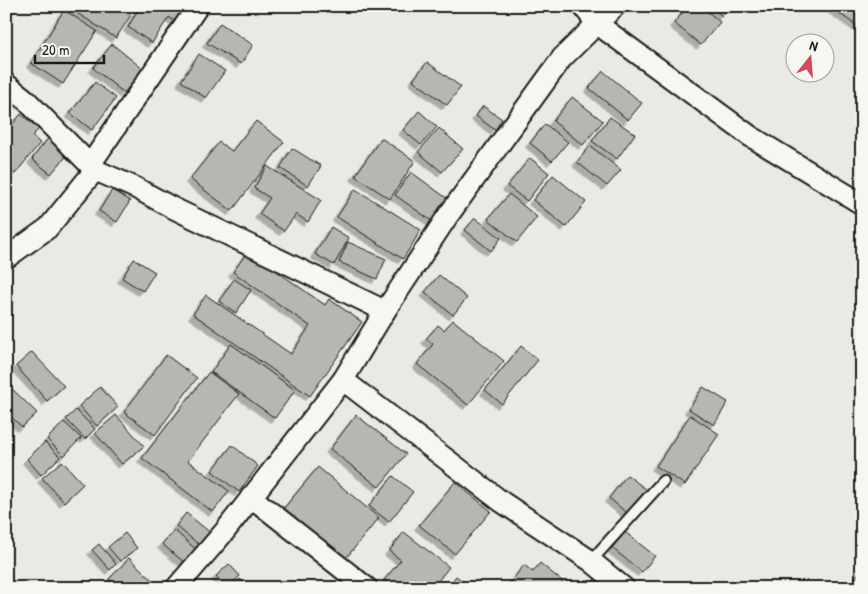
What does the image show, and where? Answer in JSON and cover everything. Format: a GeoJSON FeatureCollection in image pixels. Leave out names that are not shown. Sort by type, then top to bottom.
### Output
{"type":"FeatureCollection","features":[{"type":"Feature","properties":{"kind":"street"},"geometry":{"type":"LineString","coordinates":[[6,258],[48,228],[93,168],[198,6]]}},
{"type":"Feature","properties":{"kind":"street"},"geometry":{"type":"LineString","coordinates":[[583,6],[596,24],[750,136],[862,204]]}},
{"type":"Feature","properties":{"kind":"street"},"geometry":{"type":"LineString","coordinates":[[176,588],[225,532],[343,380],[385,311],[447,217],[562,58],[615,6]]}},
{"type":"Feature","properties":{"kind":"street"},"geometry":{"type":"LineString","coordinates":[[596,24],[641,55],[862,193]]}},
{"type":"Feature","properties":{"kind":"street"},"geometry":{"type":"LineString","coordinates":[[6,84],[25,99],[93,168],[385,311]]}},
{"type":"Feature","properties":{"kind":"street"},"geometry":{"type":"LineString","coordinates":[[343,380],[502,502],[591,561],[624,588]]}},
{"type":"Feature","properties":{"kind":"street"},"geometry":{"type":"LineString","coordinates":[[251,497],[367,588]]}},
{"type":"Feature","properties":{"kind":"lane"},"geometry":{"type":"LineString","coordinates":[[591,561],[663,482]]}},
{"type":"Feature","properties":{"kind":"building"},"geometry":{"type":"Polygon","coordinates":[[[66,6],[117,6],[131,15],[116,38],[66,6]]]}},
{"type":"Feature","properties":{"kind":"building"},"geometry":{"type":"Polygon","coordinates":[[[140,6],[187,6],[176,22],[169,17],[152,43],[128,27],[140,6]]]}},
{"type":"Feature","properties":{"kind":"building"},"geometry":{"type":"Polygon","coordinates":[[[688,6],[701,6],[720,22],[701,45],[674,23],[688,6]]]}},
{"type":"Feature","properties":{"kind":"building"},"geometry":{"type":"Polygon","coordinates":[[[711,6],[732,6],[722,16],[711,6]]]}},
{"type":"Feature","properties":{"kind":"building"},"geometry":{"type":"Polygon","coordinates":[[[829,6],[862,6],[862,25],[860,28],[829,6]]]}},
{"type":"Feature","properties":{"kind":"building"},"geometry":{"type":"Polygon","coordinates":[[[64,10],[97,31],[63,84],[31,63],[64,10]]]}},
{"type":"Feature","properties":{"kind":"building"},"geometry":{"type":"Polygon","coordinates":[[[220,23],[253,45],[241,64],[207,43],[220,23]]]}},
{"type":"Feature","properties":{"kind":"building"},"geometry":{"type":"Polygon","coordinates":[[[112,44],[143,69],[124,93],[93,68],[112,44]]]}},
{"type":"Feature","properties":{"kind":"building"},"geometry":{"type":"Polygon","coordinates":[[[199,54],[225,71],[206,98],[181,81],[199,54]]]}},
{"type":"Feature","properties":{"kind":"building"},"geometry":{"type":"Polygon","coordinates":[[[427,62],[461,87],[447,105],[413,80],[427,62]]]}},
{"type":"Feature","properties":{"kind":"building"},"geometry":{"type":"Polygon","coordinates":[[[603,71],[642,103],[628,120],[589,88],[603,71]]]}},
{"type":"Feature","properties":{"kind":"building"},"geometry":{"type":"Polygon","coordinates":[[[95,82],[116,98],[92,130],[70,113],[95,82]]]}},
{"type":"Feature","properties":{"kind":"building"},"geometry":{"type":"Polygon","coordinates":[[[572,97],[603,121],[583,145],[553,121],[572,97]]]}},
{"type":"Feature","properties":{"kind":"building"},"geometry":{"type":"Polygon","coordinates":[[[483,106],[502,119],[495,130],[476,116],[483,106]]]}},
{"type":"Feature","properties":{"kind":"building"},"geometry":{"type":"Polygon","coordinates":[[[419,111],[437,127],[421,145],[403,130],[419,111]]]}},
{"type":"Feature","properties":{"kind":"building"},"geometry":{"type":"Polygon","coordinates":[[[21,114],[39,129],[32,136],[40,143],[15,174],[6,168],[6,132],[21,114]]]}},
{"type":"Feature","properties":{"kind":"building"},"geometry":{"type":"Polygon","coordinates":[[[610,117],[635,134],[617,159],[592,141],[610,117]]]}},
{"type":"Feature","properties":{"kind":"building"},"geometry":{"type":"Polygon","coordinates":[[[256,121],[284,142],[232,211],[190,179],[219,142],[232,151],[256,121]]]}},
{"type":"Feature","properties":{"kind":"building"},"geometry":{"type":"Polygon","coordinates":[[[545,124],[568,142],[552,161],[530,143],[545,124]]]}},
{"type":"Feature","properties":{"kind":"building"},"geometry":{"type":"Polygon","coordinates":[[[439,128],[463,149],[442,172],[418,152],[439,128]]]}},
{"type":"Feature","properties":{"kind":"building"},"geometry":{"type":"Polygon","coordinates":[[[49,137],[69,153],[51,174],[32,159],[49,137]]]}},
{"type":"Feature","properties":{"kind":"building"},"geometry":{"type":"Polygon","coordinates":[[[381,138],[415,161],[390,199],[355,176],[381,138]]]}},
{"type":"Feature","properties":{"kind":"building"},"geometry":{"type":"Polygon","coordinates":[[[590,146],[621,170],[607,186],[577,162],[590,146]]]}},
{"type":"Feature","properties":{"kind":"building"},"geometry":{"type":"Polygon","coordinates":[[[292,148],[321,166],[308,186],[280,168],[292,148]]]}},
{"type":"Feature","properties":{"kind":"building"},"geometry":{"type":"Polygon","coordinates":[[[530,158],[549,173],[527,201],[507,186],[530,158]]]}},
{"type":"Feature","properties":{"kind":"building"},"geometry":{"type":"Polygon","coordinates":[[[267,166],[321,200],[308,222],[296,214],[284,231],[259,214],[270,198],[254,188],[267,166]]]}},
{"type":"Feature","properties":{"kind":"building"},"geometry":{"type":"Polygon","coordinates":[[[411,172],[452,202],[436,224],[395,195],[411,172]]]}},
{"type":"Feature","properties":{"kind":"building"},"geometry":{"type":"Polygon","coordinates":[[[553,175],[586,202],[566,227],[533,200],[553,175]]]}},
{"type":"Feature","properties":{"kind":"building"},"geometry":{"type":"Polygon","coordinates":[[[355,189],[421,230],[403,259],[337,217],[355,189]]]}},
{"type":"Feature","properties":{"kind":"building"},"geometry":{"type":"Polygon","coordinates":[[[112,190],[130,201],[117,222],[99,211],[112,190]]]}},
{"type":"Feature","properties":{"kind":"building"},"geometry":{"type":"Polygon","coordinates":[[[509,194],[537,217],[517,242],[488,219],[509,194]]]}},
{"type":"Feature","properties":{"kind":"building"},"geometry":{"type":"Polygon","coordinates":[[[475,218],[501,238],[491,251],[465,230],[475,218]]]}},
{"type":"Feature","properties":{"kind":"building"},"geometry":{"type":"Polygon","coordinates":[[[331,227],[349,238],[334,265],[315,254],[331,227]]]}},
{"type":"Feature","properties":{"kind":"building"},"geometry":{"type":"Polygon","coordinates":[[[348,242],[386,259],[377,279],[339,262],[348,242]]]}},
{"type":"Feature","properties":{"kind":"building"},"geometry":{"type":"Polygon","coordinates":[[[248,251],[325,305],[329,299],[362,322],[310,396],[193,314],[206,295],[291,354],[310,326],[233,272],[248,251]]]}},
{"type":"Feature","properties":{"kind":"building"},"geometry":{"type":"Polygon","coordinates":[[[134,259],[155,272],[143,291],[122,278],[134,259]]]}},
{"type":"Feature","properties":{"kind":"building"},"geometry":{"type":"Polygon","coordinates":[[[439,275],[467,298],[453,315],[425,292],[439,275]]]}},
{"type":"Feature","properties":{"kind":"building"},"geometry":{"type":"Polygon","coordinates":[[[234,279],[251,290],[236,313],[219,301],[234,279]]]}},
{"type":"Feature","properties":{"kind":"building"},"geometry":{"type":"Polygon","coordinates":[[[453,320],[504,361],[468,405],[417,364],[433,344],[426,339],[438,325],[444,330],[453,320]]]}},
{"type":"Feature","properties":{"kind":"building"},"geometry":{"type":"Polygon","coordinates":[[[231,344],[295,390],[275,418],[211,372],[231,344]]]}},
{"type":"Feature","properties":{"kind":"building"},"geometry":{"type":"Polygon","coordinates":[[[521,346],[538,360],[502,404],[485,390],[521,346]]]}},
{"type":"Feature","properties":{"kind":"building"},"geometry":{"type":"Polygon","coordinates":[[[32,352],[64,386],[47,401],[16,366],[32,352]]]}},
{"type":"Feature","properties":{"kind":"building"},"geometry":{"type":"Polygon","coordinates":[[[166,355],[197,378],[155,435],[124,412],[166,355]]]}},
{"type":"Feature","properties":{"kind":"building"},"geometry":{"type":"Polygon","coordinates":[[[209,372],[239,394],[188,461],[229,491],[213,512],[142,458],[209,372]]]}},
{"type":"Feature","properties":{"kind":"building"},"geometry":{"type":"Polygon","coordinates":[[[6,383],[37,413],[22,427],[6,412],[6,383]]]}},
{"type":"Feature","properties":{"kind":"building"},"geometry":{"type":"Polygon","coordinates":[[[100,387],[118,407],[97,426],[79,406],[100,387]]]}},
{"type":"Feature","properties":{"kind":"building"},"geometry":{"type":"Polygon","coordinates":[[[703,387],[728,402],[714,425],[689,409],[703,387]]]}},
{"type":"Feature","properties":{"kind":"building"},"geometry":{"type":"Polygon","coordinates":[[[76,410],[95,429],[85,439],[66,419],[76,410]]]}},
{"type":"Feature","properties":{"kind":"building"},"geometry":{"type":"Polygon","coordinates":[[[116,415],[144,446],[122,464],[95,433],[116,415]]]}},
{"type":"Feature","properties":{"kind":"building"},"geometry":{"type":"Polygon","coordinates":[[[356,415],[406,454],[379,487],[330,449],[356,415]]]}},
{"type":"Feature","properties":{"kind":"building"},"geometry":{"type":"Polygon","coordinates":[[[690,415],[719,434],[685,485],[656,466],[690,415]]]}},
{"type":"Feature","properties":{"kind":"building"},"geometry":{"type":"Polygon","coordinates":[[[64,422],[81,438],[64,456],[47,439],[64,422]]]}},
{"type":"Feature","properties":{"kind":"building"},"geometry":{"type":"Polygon","coordinates":[[[45,442],[60,457],[41,475],[27,459],[45,442]]]}},
{"type":"Feature","properties":{"kind":"building"},"geometry":{"type":"Polygon","coordinates":[[[232,445],[258,466],[239,492],[212,471],[232,445]]]}},
{"type":"Feature","properties":{"kind":"building"},"geometry":{"type":"Polygon","coordinates":[[[62,461],[83,484],[64,502],[42,478],[62,461]]]}},
{"type":"Feature","properties":{"kind":"building"},"geometry":{"type":"Polygon","coordinates":[[[318,467],[379,518],[346,558],[284,508],[318,467]]]}},
{"type":"Feature","properties":{"kind":"building"},"geometry":{"type":"Polygon","coordinates":[[[627,475],[647,490],[628,514],[609,498],[627,475]]]}},
{"type":"Feature","properties":{"kind":"building"},"geometry":{"type":"Polygon","coordinates":[[[393,476],[413,492],[389,522],[369,506],[393,476]]]}},
{"type":"Feature","properties":{"kind":"building"},"geometry":{"type":"Polygon","coordinates":[[[455,482],[491,511],[455,554],[419,525],[455,482]]]}},
{"type":"Feature","properties":{"kind":"building"},"geometry":{"type":"Polygon","coordinates":[[[186,513],[212,534],[202,547],[176,526],[186,513]]]}},
{"type":"Feature","properties":{"kind":"building"},"geometry":{"type":"Polygon","coordinates":[[[174,530],[201,554],[190,567],[162,544],[174,530]]]}},
{"type":"Feature","properties":{"kind":"building"},"geometry":{"type":"Polygon","coordinates":[[[404,532],[449,567],[434,586],[430,583],[426,588],[393,588],[384,580],[401,560],[389,551],[404,532]]]}},
{"type":"Feature","properties":{"kind":"building"},"geometry":{"type":"Polygon","coordinates":[[[625,532],[655,556],[642,572],[612,548],[625,532]]]}},
{"type":"Feature","properties":{"kind":"building"},"geometry":{"type":"Polygon","coordinates":[[[125,533],[137,548],[120,561],[108,547],[125,533]]]}},
{"type":"Feature","properties":{"kind":"building"},"geometry":{"type":"Polygon","coordinates":[[[99,544],[116,564],[110,570],[92,550],[99,544]]]}},
{"type":"Feature","properties":{"kind":"building"},"geometry":{"type":"Polygon","coordinates":[[[129,558],[161,588],[119,588],[109,579],[129,558]]]}},
{"type":"Feature","properties":{"kind":"building"},"geometry":{"type":"Polygon","coordinates":[[[540,563],[563,582],[559,588],[506,588],[524,565],[533,572],[540,563]]]}},
{"type":"Feature","properties":{"kind":"building"},"geometry":{"type":"Polygon","coordinates":[[[229,564],[240,576],[227,588],[216,576],[229,564]]]}},
{"type":"Feature","properties":{"kind":"building"},"geometry":{"type":"Polygon","coordinates":[[[862,567],[862,588],[861,588],[853,583],[862,567]]]}},
{"type":"Feature","properties":{"kind":"building"},"geometry":{"type":"Polygon","coordinates":[[[456,576],[472,588],[447,588],[456,576]]]}},
{"type":"Feature","properties":{"kind":"building"},"geometry":{"type":"Polygon","coordinates":[[[240,579],[247,588],[230,588],[240,579]]]}},
{"type":"Feature","properties":{"kind":"building"},"geometry":{"type":"Polygon","coordinates":[[[595,579],[605,588],[587,588],[595,579]]]}}]}
